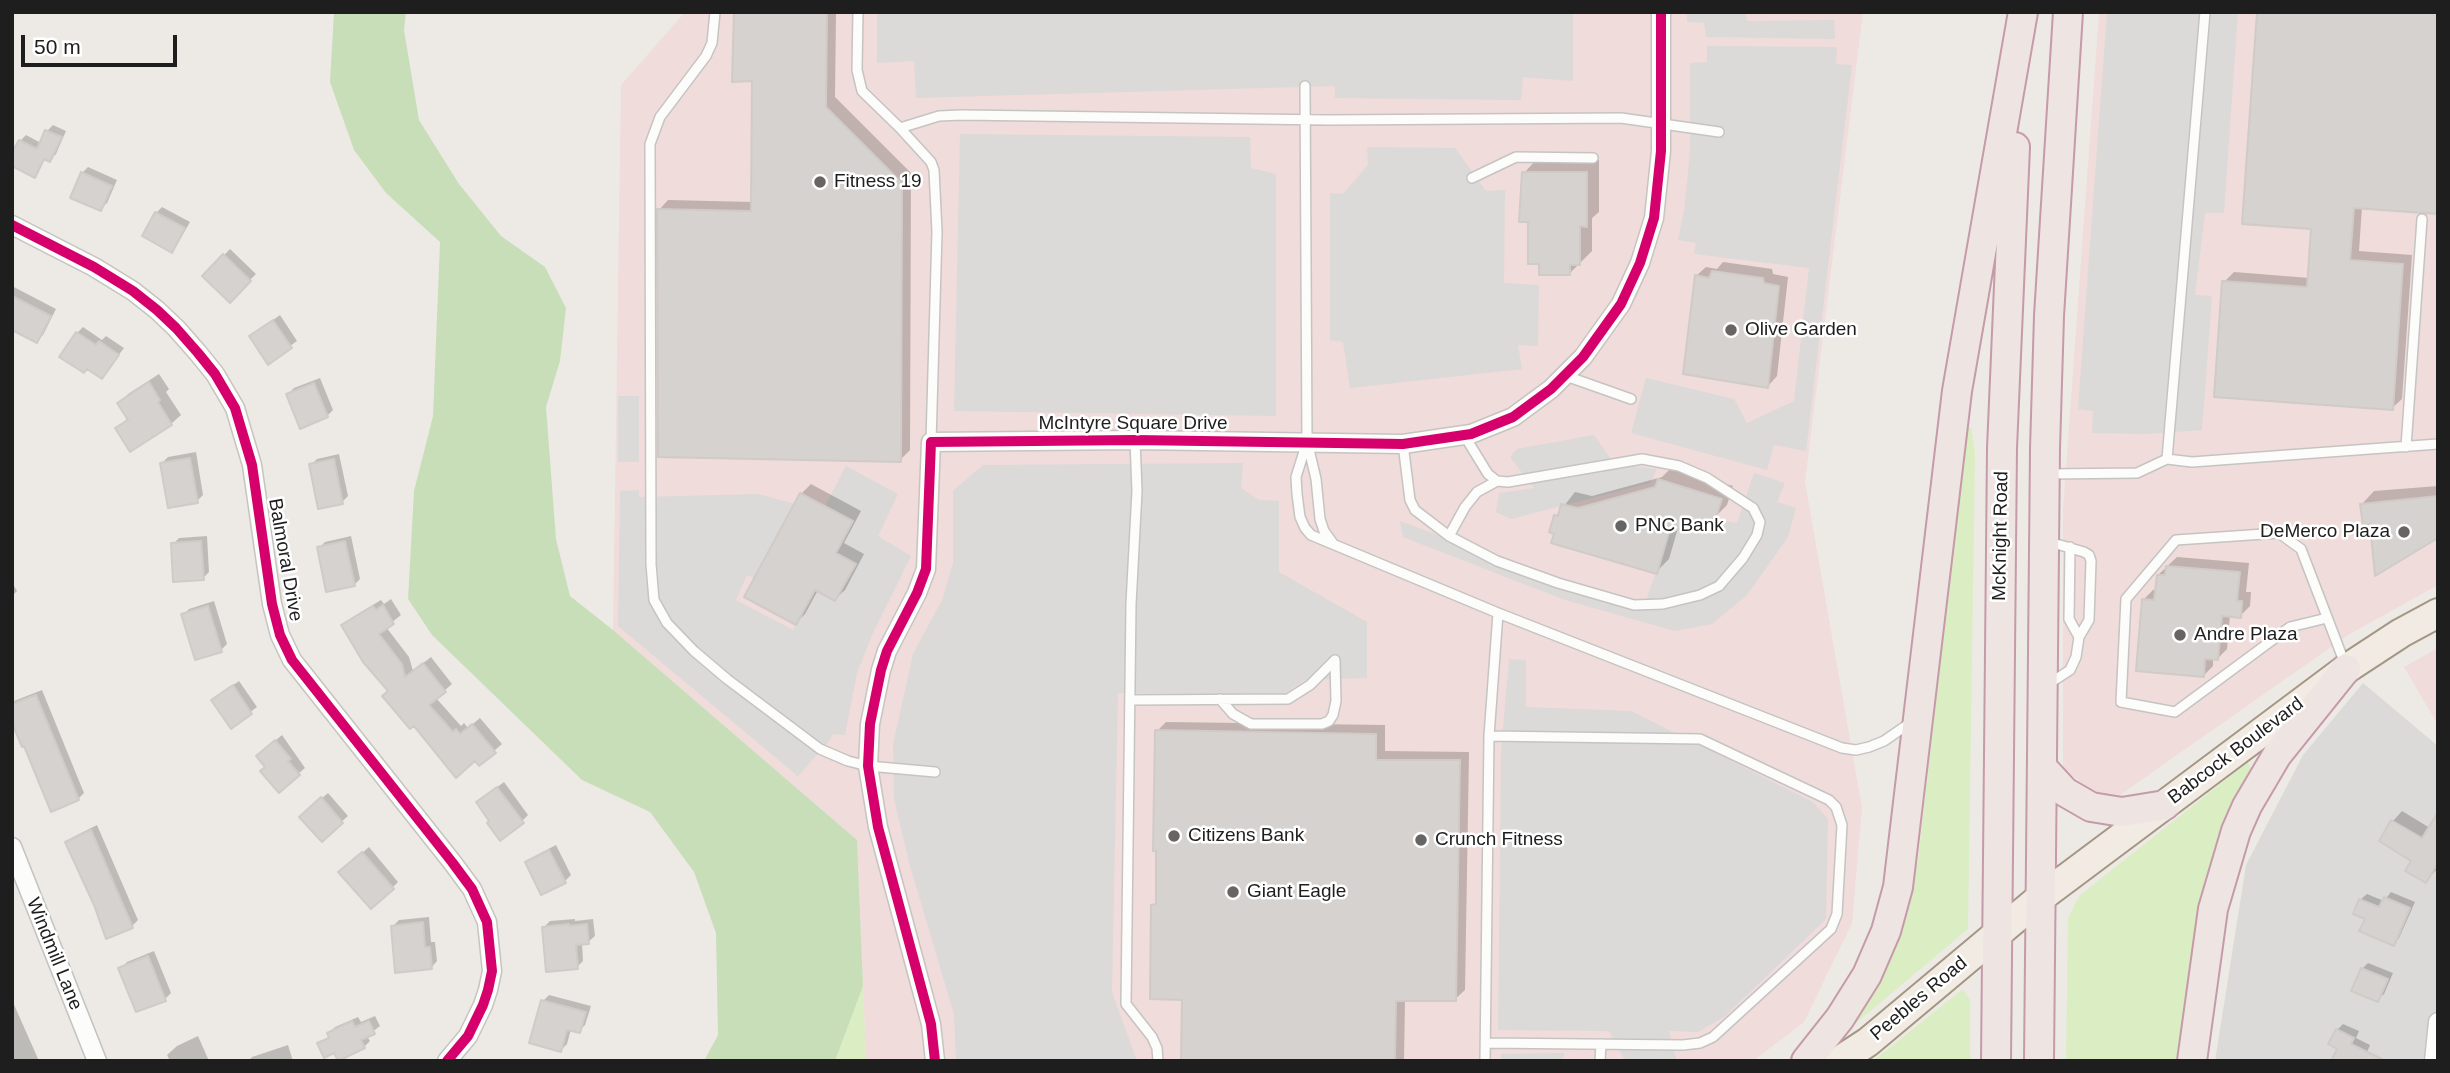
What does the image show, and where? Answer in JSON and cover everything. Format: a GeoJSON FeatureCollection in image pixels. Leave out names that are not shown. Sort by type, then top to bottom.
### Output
{"type":"FeatureCollection","features":[{"type":"Feature","properties":{"kind":"highway"},"geometry":{"type":"LineString","coordinates":[[1806,1061],[1853,998],[1878,952],[1886,931],[1902,864],[1958,391],[2024,12]]}},
{"type":"Feature","properties":{"kind":"highway","name":"McKnight Road"},"geometry":{"type":"LineString","coordinates":[[1996,1061],[2003,421],[2024,12]]}},
{"type":"Feature","properties":{"kind":"highway"},"geometry":{"type":"LineString","coordinates":[[2039,1061],[2042,687],[2057,544],[2045,474],[2049,316],[2068,12]]}},
{"type":"Feature","properties":{"kind":"highway"},"geometry":{"type":"LineString","coordinates":[[2192,1061],[2213,909],[2236,831],[2247,806],[2277,755],[2347,669]]}},
{"type":"Feature","properties":{"kind":"highway"},"geometry":{"type":"LineString","coordinates":[[2042,766],[2065,792],[2091,807],[2122,812],[2165,805]]}},
{"type":"Feature","properties":{"kind":"main road","name":"Babcock Boulevard"},"geometry":{"type":"LineString","coordinates":[[1997,934],[2040,898],[2347,669],[2438,613]]}},
{"type":"Feature","properties":{"kind":"main road","name":"Peebles Road"},"geometry":{"type":"LineString","coordinates":[[1839,1061],[1868,1042],[1997,934]]}},
{"type":"Feature","properties":{"kind":"street","name":"McIntyre Square Drive"},"geometry":{"type":"LineString","coordinates":[[931,442],[1135,440],[1403,444],[1464,435],[1513,417],[1540,399],[1566,376],[1608,324],[1621,304],[1640,263],[1657,196],[1662,124],[1661,12]]}},
{"type":"Feature","properties":{"kind":"street","name":"Balmoral Drive"},"geometry":{"type":"LineString","coordinates":[[12,225],[94,267],[133,291],[157,310],[215,374],[234,408],[252,465],[272,604],[292,660],[452,862],[472,889],[487,922],[492,971],[483,1005],[468,1035],[447,1061]]}},
{"type":"Feature","properties":{"kind":"street"},"geometry":{"type":"LineString","coordinates":[[931,442],[926,569],[917,593],[887,651],[881,670],[870,724],[868,766],[878,827],[931,1024],[935,1061]]}},
{"type":"Feature","properties":{"kind":"street","name":"Windmill Lane"},"geometry":{"type":"LineString","coordinates":[[12,847],[97,1061]]}},
{"type":"Feature","properties":{"kind":"street"},"geometry":{"type":"LineString","coordinates":[[2434,1061],[2438,1022]]}},
{"type":"Feature","properties":{"kind":"lane"},"geometry":{"type":"LineString","coordinates":[[715,12],[712,43],[706,56],[660,117],[650,144],[651,564],[654,600],[676,635],[727,679],[820,749],[868,766],[935,772]]}},
{"type":"Feature","properties":{"kind":"lane"},"geometry":{"type":"LineString","coordinates":[[858,12],[859,82],[869,98],[931,162],[936,180],[931,442]]}},
{"type":"Feature","properties":{"kind":"lane"},"geometry":{"type":"LineString","coordinates":[[2167,459],[2205,12]]}},
{"type":"Feature","properties":{"kind":"lane"},"geometry":{"type":"LineString","coordinates":[[1305,86],[1307,441],[1316,479],[1320,519],[1333,544]]}},
{"type":"Feature","properties":{"kind":"lane"},"geometry":{"type":"LineString","coordinates":[[900,128],[939,117],[961,115],[1305,119],[1621,118],[1720,132]]}},
{"type":"Feature","properties":{"kind":"lane"},"geometry":{"type":"LineString","coordinates":[[1472,178],[1516,157],[1593,158]]}},
{"type":"Feature","properties":{"kind":"lane"},"geometry":{"type":"LineString","coordinates":[[2406,447],[2422,219]]}},
{"type":"Feature","properties":{"kind":"lane"},"geometry":{"type":"LineString","coordinates":[[1566,376],[1631,399]]}},
{"type":"Feature","properties":{"kind":"lane"},"geometry":{"type":"LineString","coordinates":[[1403,444],[1410,500],[1415,510],[1449,536],[1497,561],[1558,583],[1634,605],[1663,604],[1700,595],[1719,586],[1743,558],[1757,535],[1760,522],[1752,508],[1707,478],[1679,466],[1642,459],[1508,482],[1497,481],[1488,474],[1464,435]]}},
{"type":"Feature","properties":{"kind":"lane"},"geometry":{"type":"LineString","coordinates":[[1135,440],[1137,491],[1131,604],[1126,1004],[1152,1037],[1157,1048],[1158,1061]]}},
{"type":"Feature","properties":{"kind":"lane"},"geometry":{"type":"LineString","coordinates":[[1307,441],[1296,477],[1300,517],[1311,535],[1498,613],[1842,748],[1856,750],[1884,741],[1919,715]]}},
{"type":"Feature","properties":{"kind":"lane"},"geometry":{"type":"LineString","coordinates":[[2045,474],[2137,473],[2167,459],[2192,463],[2438,444]]}},
{"type":"Feature","properties":{"kind":"lane"},"geometry":{"type":"LineString","coordinates":[[1449,536],[1477,492],[1497,481]]}},
{"type":"Feature","properties":{"kind":"lane"},"geometry":{"type":"LineString","coordinates":[[2327,618],[2290,627],[2175,712],[2121,702],[2126,599],[2176,540],[2279,533],[2301,549],[2347,669]]}},
{"type":"Feature","properties":{"kind":"lane"},"geometry":{"type":"LineString","coordinates":[[2042,687],[2070,670],[2076,657],[2078,636],[2089,620],[2089,555],[2057,544],[2069,619],[2078,636]]}},
{"type":"Feature","properties":{"kind":"lane"},"geometry":{"type":"LineString","coordinates":[[1485,1061],[1489,736],[1498,613]]}},
{"type":"Feature","properties":{"kind":"lane"},"geometry":{"type":"LineString","coordinates":[[1131,700],[1220,699],[1288,699],[1310,685],[1335,660],[1336,701],[1333,715],[1329,721],[1322,724],[1251,724],[1233,714],[1220,699]]}},
{"type":"Feature","properties":{"kind":"lane"},"geometry":{"type":"LineString","coordinates":[[1486,1043],[1700,1044],[1728,1025],[1831,929],[1836,914],[1842,825],[1840,814],[1829,800],[1700,739],[1489,736]]}},
{"type":"Feature","properties":{"kind":"lane"},"geometry":{"type":"LineString","coordinates":[[1600,1061],[1601,1044]]}},
{"type":"Feature","properties":{"kind":"shaded area"},"geometry":{"type":"Polygon","coordinates":[[[685,12],[1863,12],[1805,482],[1862,808],[1852,923],[1804,1022],[1753,1061],[866,1061],[857,840],[613,630],[621,85],[685,12]]]}},
{"type":"Feature","properties":{"kind":"shaded area"},"geometry":{"type":"Polygon","coordinates":[[[877,12],[1573,12],[1573,81],[1523,77],[1521,100],[1335,98],[1335,86],[916,98],[914,61],[877,63],[877,12]]]}},
{"type":"Feature","properties":{"kind":"shaded area"},"geometry":{"type":"Polygon","coordinates":[[[1687,12],[1746,12],[1747,21],[1834,20],[1835,39],[1706,37],[1704,23],[1687,22],[1687,12]]]}},
{"type":"Feature","properties":{"kind":"shaded area"},"geometry":{"type":"Polygon","coordinates":[[[2099,12],[2438,12],[2438,585],[2348,635],[2120,795],[2091,791],[2063,768],[2063,510],[2099,12]]]}},
{"type":"Feature","properties":{"kind":"shaded area"},"geometry":{"type":"Polygon","coordinates":[[[2107,12],[2238,12],[2224,213],[2205,213],[2195,295],[2212,296],[2202,430],[2146,434],[2092,433],[2093,411],[2078,409],[2107,12]]]}},
{"type":"Feature","properties":{"kind":"shaded area"},"geometry":{"type":"Polygon","coordinates":[[[1707,46],[1837,47],[1836,64],[1852,65],[1806,451],[1774,445],[1767,470],[1631,433],[1646,378],[1734,399],[1747,423],[1794,401],[1809,268],[1694,254],[1696,243],[1678,240],[1690,152],[1690,63],[1707,62],[1707,46]]]}},
{"type":"Feature","properties":{"kind":"shaded area"},"geometry":{"type":"Polygon","coordinates":[[[960,134],[1250,137],[1251,168],[1276,174],[1276,416],[954,411],[960,134]]]}},
{"type":"Feature","properties":{"kind":"shaded area"},"geometry":{"type":"Polygon","coordinates":[[[1367,147],[1455,148],[1486,191],[1505,190],[1504,283],[1539,285],[1538,346],[1518,345],[1522,369],[1350,388],[1343,342],[1330,340],[1330,193],[1343,194],[1368,165],[1367,147]]]}},
{"type":"Feature","properties":{"kind":"shaded area"},"geometry":{"type":"Polygon","coordinates":[[[618,396],[639,396],[639,462],[618,462],[618,396]]]}},
{"type":"Feature","properties":{"kind":"shaded area"},"geometry":{"type":"Polygon","coordinates":[[[1594,435],[1617,468],[1632,466],[1657,469],[1650,483],[1511,519],[1496,512],[1499,493],[1534,488],[1510,457],[1517,449],[1594,435]]]}},
{"type":"Feature","properties":{"kind":"shaded area"},"geometry":{"type":"Polygon","coordinates":[[[1243,463],[1241,488],[1259,500],[1279,501],[1279,572],[1367,622],[1367,678],[1305,680],[1282,695],[1118,693],[1112,992],[1137,1061],[956,1061],[954,1014],[910,866],[894,799],[893,745],[913,654],[942,600],[953,563],[953,491],[983,465],[1243,463]]]}},
{"type":"Feature","properties":{"kind":"shaded area"},"geometry":{"type":"Polygon","coordinates":[[[846,466],[898,494],[878,536],[911,556],[873,633],[857,673],[845,735],[833,734],[798,776],[618,626],[620,491],[639,490],[639,497],[759,494],[794,504],[754,578],[747,575],[736,600],[793,630],[815,590],[836,601],[855,564],[836,553],[853,521],[825,506],[846,466]]]}},
{"type":"Feature","properties":{"kind":"shaded area"},"geometry":{"type":"Polygon","coordinates":[[[1754,473],[1785,483],[1777,502],[1796,508],[1788,537],[1747,595],[1712,624],[1675,631],[1565,600],[1403,537],[1400,521],[1570,584],[1645,604],[1669,532],[1715,520],[1737,523],[1754,473]]]}},
{"type":"Feature","properties":{"kind":"shaded area"},"geometry":{"type":"Polygon","coordinates":[[[2438,648],[2438,725],[2404,667],[2438,648]]]}},
{"type":"Feature","properties":{"kind":"shaded area"},"geometry":{"type":"Polygon","coordinates":[[[1509,659],[1526,660],[1526,707],[1631,711],[1813,802],[1828,819],[1826,919],[1724,1017],[1698,1032],[1669,1031],[1677,1061],[1625,1061],[1609,1031],[1498,1030],[1501,751],[1509,659]]]}},
{"type":"Feature","properties":{"kind":"shaded area"},"geometry":{"type":"Polygon","coordinates":[[[2363,683],[2438,746],[2438,1061],[2215,1061],[2246,865],[2303,755],[2363,683]]]}},
{"type":"Feature","properties":{"kind":"shaded area"},"geometry":{"type":"Polygon","coordinates":[[[1564,1053],[1563,1061],[1501,1061],[1501,1054],[1564,1053]]]}},
{"type":"Feature","properties":{"kind":"green space"},"geometry":{"type":"Polygon","coordinates":[[[334,12],[406,12],[404,30],[419,120],[459,184],[501,236],[545,267],[566,308],[560,361],[546,407],[556,539],[570,596],[857,840],[863,986],[835,1061],[704,1061],[718,1035],[716,933],[694,872],[650,812],[582,780],[432,635],[408,599],[414,491],[433,416],[440,242],[386,193],[354,150],[330,82],[334,12]]]}},
{"type":"Feature","properties":{"kind":"green space"},"geometry":{"type":"Polygon","coordinates":[[[1971,426],[1975,453],[1968,929],[1843,1034],[1869,997],[1903,924],[1918,861],[1966,432],[1971,426]]]}},
{"type":"Feature","properties":{"kind":"green space"},"geometry":{"type":"Polygon","coordinates":[[[2248,762],[2251,769],[2222,829],[2201,900],[2178,1061],[2066,1061],[2068,918],[2079,896],[2248,762]]]}},
{"type":"Feature","properties":{"kind":"green space"},"geometry":{"type":"Polygon","coordinates":[[[863,986],[866,1061],[835,1061],[863,986]]]}},
{"type":"Feature","properties":{"kind":"green space"},"geometry":{"type":"Polygon","coordinates":[[[1963,989],[1970,1000],[1970,1061],[1873,1061],[1963,989]]]}},
{"type":"Feature","properties":{"kind":"building"},"geometry":{"type":"Polygon","coordinates":[[[734,12],[827,12],[826,107],[902,183],[901,462],[658,457],[657,209],[751,211],[752,81],[732,82],[734,12]]]}},
{"type":"Feature","properties":{"kind":"building"},"geometry":{"type":"Polygon","coordinates":[[[2257,12],[2438,12],[2438,214],[2354,208],[2350,260],[2403,264],[2393,410],[2214,397],[2222,281],[2307,287],[2311,229],[2242,224],[2257,12]]]}},
{"type":"Feature","properties":{"kind":"building"},"geometry":{"type":"Polygon","coordinates":[[[45,130],[62,137],[50,162],[44,159],[35,178],[12,166],[12,152],[19,140],[37,149],[45,130]]]}},
{"type":"Feature","properties":{"kind":"building"},"geometry":{"type":"Polygon","coordinates":[[[81,172],[112,186],[101,211],[70,198],[81,172]]]}},
{"type":"Feature","properties":{"kind":"building"},"geometry":{"type":"Polygon","coordinates":[[[1522,172],[1587,172],[1587,227],[1580,226],[1580,265],[1570,265],[1570,275],[1539,275],[1539,264],[1528,264],[1528,222],[1519,222],[1522,172]]]}},
{"type":"Feature","properties":{"kind":"building"},"geometry":{"type":"Polygon","coordinates":[[[155,212],[185,228],[172,253],[142,236],[155,212]]]}},
{"type":"Feature","properties":{"kind":"building"},"geometry":{"type":"Polygon","coordinates":[[[223,254],[251,281],[230,303],[202,276],[223,254]]]}},
{"type":"Feature","properties":{"kind":"building","name":"Olive Garden"},"geometry":{"type":"Polygon","coordinates":[[[1712,271],[1763,278],[1764,283],[1779,286],[1768,388],[1683,374],[1695,275],[1709,278],[1712,271]]]}},
{"type":"Feature","properties":{"kind":"building"},"geometry":{"type":"Polygon","coordinates":[[[12,296],[51,316],[37,343],[12,330],[12,296]]]}},
{"type":"Feature","properties":{"kind":"building"},"geometry":{"type":"Polygon","coordinates":[[[273,320],[292,348],[268,365],[249,336],[273,320]]]}},
{"type":"Feature","properties":{"kind":"building"},"geometry":{"type":"Polygon","coordinates":[[[76,332],[96,345],[99,341],[119,355],[102,379],[87,369],[84,373],[59,357],[76,332]]]}},
{"type":"Feature","properties":{"kind":"building"},"geometry":{"type":"Polygon","coordinates":[[[149,382],[172,425],[130,452],[115,428],[128,420],[117,403],[149,382]]]}},
{"type":"Feature","properties":{"kind":"building"},"geometry":{"type":"Polygon","coordinates":[[[314,383],[328,417],[300,429],[286,394],[314,383]]]}},
{"type":"Feature","properties":{"kind":"building"},"geometry":{"type":"Polygon","coordinates":[[[190,458],[198,503],[168,508],[160,463],[190,458]]]}},
{"type":"Feature","properties":{"kind":"building"},"geometry":{"type":"Polygon","coordinates":[[[334,459],[343,504],[318,509],[309,464],[334,459]]]}},
{"type":"Feature","properties":{"kind":"building","name":"PNC Bank"},"geometry":{"type":"Polygon","coordinates":[[[1658,479],[1722,499],[1715,520],[1669,532],[1657,574],[1551,543],[1554,534],[1549,532],[1554,515],[1558,516],[1561,504],[1578,508],[1655,487],[1658,479]]]}},
{"type":"Feature","properties":{"kind":"building"},"geometry":{"type":"Polygon","coordinates":[[[800,493],[853,521],[836,553],[856,564],[835,601],[815,590],[796,625],[744,597],[800,493]]]}},
{"type":"Feature","properties":{"kind":"building","name":"DeMerco Plaza"},"geometry":{"type":"Polygon","coordinates":[[[2438,496],[2438,538],[2375,576],[2370,524],[2363,525],[2360,504],[2438,496]]]}},
{"type":"Feature","properties":{"kind":"building"},"geometry":{"type":"Polygon","coordinates":[[[201,541],[204,580],[173,582],[171,543],[201,541]]]}},
{"type":"Feature","properties":{"kind":"building"},"geometry":{"type":"Polygon","coordinates":[[[345,541],[355,586],[326,592],[317,547],[345,541]]]}},
{"type":"Feature","properties":{"kind":"building","name":"Andre Plaza"},"geometry":{"type":"Polygon","coordinates":[[[2166,566],[2240,572],[2237,601],[2242,601],[2241,618],[2222,616],[2218,660],[2205,659],[2204,677],[2136,671],[2142,599],[2154,600],[2157,575],[2165,575],[2166,566]]]}},
{"type":"Feature","properties":{"kind":"building"},"geometry":{"type":"Polygon","coordinates":[[[383,605],[394,624],[379,634],[402,664],[405,677],[423,663],[446,692],[429,705],[453,732],[456,729],[460,734],[472,724],[496,753],[479,766],[475,761],[456,778],[414,726],[410,729],[382,696],[388,691],[363,662],[341,625],[373,606],[376,610],[383,605]]]}},
{"type":"Feature","properties":{"kind":"building"},"geometry":{"type":"Polygon","coordinates":[[[208,606],[222,652],[195,660],[181,614],[208,606]]]}},
{"type":"Feature","properties":{"kind":"building"},"geometry":{"type":"Polygon","coordinates":[[[233,685],[252,714],[231,729],[211,700],[233,685]]]}},
{"type":"Feature","properties":{"kind":"building"},"geometry":{"type":"Polygon","coordinates":[[[36,695],[79,800],[51,812],[12,723],[12,704],[36,695]]]}},
{"type":"Feature","properties":{"kind":"building"},"geometry":{"type":"Polygon","coordinates":[[[1155,730],[1376,734],[1376,760],[1460,760],[1456,1001],[1396,1001],[1395,1061],[1181,1061],[1182,1000],[1150,999],[1151,905],[1156,904],[1156,851],[1153,851],[1155,730]]]}},
{"type":"Feature","properties":{"kind":"building"},"geometry":{"type":"Polygon","coordinates":[[[275,740],[300,775],[279,793],[260,771],[265,767],[256,756],[275,740]]]}},
{"type":"Feature","properties":{"kind":"building"},"geometry":{"type":"Polygon","coordinates":[[[497,787],[524,823],[500,841],[476,802],[497,787]]]}},
{"type":"Feature","properties":{"kind":"building"},"geometry":{"type":"Polygon","coordinates":[[[321,797],[343,823],[322,842],[299,817],[321,797]]]}},
{"type":"Feature","properties":{"kind":"building"},"geometry":{"type":"Polygon","coordinates":[[[2438,812],[2438,863],[2426,883],[2405,871],[2411,861],[2379,841],[2391,820],[2422,838],[2438,812]]]}},
{"type":"Feature","properties":{"kind":"building"},"geometry":{"type":"Polygon","coordinates":[[[91,830],[133,928],[106,939],[94,905],[65,842],[91,830]]]}},
{"type":"Feature","properties":{"kind":"building"},"geometry":{"type":"Polygon","coordinates":[[[549,850],[566,883],[541,895],[525,862],[549,850]]]}},
{"type":"Feature","properties":{"kind":"building"},"geometry":{"type":"Polygon","coordinates":[[[362,852],[394,889],[371,909],[338,872],[362,852]]]}},
{"type":"Feature","properties":{"kind":"building"},"geometry":{"type":"Polygon","coordinates":[[[2384,897],[2410,908],[2394,946],[2359,931],[2365,919],[2353,914],[2359,899],[2379,907],[2384,897]]]}},
{"type":"Feature","properties":{"kind":"building"},"geometry":{"type":"Polygon","coordinates":[[[423,922],[425,947],[430,947],[432,969],[395,973],[391,926],[423,922]]]}},
{"type":"Feature","properties":{"kind":"building"},"geometry":{"type":"Polygon","coordinates":[[[587,924],[589,944],[576,945],[578,969],[546,972],[542,927],[587,924]]]}},
{"type":"Feature","properties":{"kind":"building"},"geometry":{"type":"Polygon","coordinates":[[[148,956],[166,1001],[136,1012],[118,968],[148,956]]]}},
{"type":"Feature","properties":{"kind":"building"},"geometry":{"type":"Polygon","coordinates":[[[2361,968],[2388,979],[2378,1002],[2351,991],[2361,968]]]}},
{"type":"Feature","properties":{"kind":"building"},"geometry":{"type":"Polygon","coordinates":[[[541,1000],[586,1012],[580,1033],[567,1030],[561,1052],[529,1043],[541,1000]]]}},
{"type":"Feature","properties":{"kind":"building"},"geometry":{"type":"Polygon","coordinates":[[[352,1021],[355,1027],[369,1021],[375,1034],[361,1040],[365,1048],[338,1061],[334,1053],[324,1058],[317,1043],[329,1038],[327,1033],[352,1021]]]}},
{"type":"Feature","properties":{"kind":"building"},"geometry":{"type":"Polygon","coordinates":[[[2336,1029],[2354,1038],[2351,1044],[2386,1061],[2331,1061],[2337,1049],[2328,1044],[2336,1029]]]}},
{"type":"Feature","properties":{"kind":"cycle path"},"geometry":{"type":"LineString","coordinates":[[935,1061],[931,1024],[878,827],[868,766],[870,724],[881,670],[887,651],[917,593],[926,569],[931,442],[1135,440],[1403,444],[1471,434],[1513,417],[1551,389],[1583,357],[1621,304],[1640,263],[1654,218],[1661,151],[1661,12]]}},
{"type":"Feature","properties":{"kind":"cycle path"},"geometry":{"type":"LineString","coordinates":[[12,225],[94,267],[133,291],[157,310],[215,374],[235,408],[252,465],[272,604],[280,635],[292,660],[452,862],[472,889],[487,922],[492,971],[488,990],[468,1036],[447,1061]]}},
{"type":"Feature","properties":{"kind":"place","name":"Fitness 19"},"geometry":{"type":"Point","coordinates":[820,182]}},
{"type":"Feature","properties":{"kind":"place","name":"Olive Garden"},"geometry":{"type":"Point","coordinates":[1731,330]}},
{"type":"Feature","properties":{"kind":"place","name":"PNC Bank"},"geometry":{"type":"Point","coordinates":[1621,526]}},
{"type":"Feature","properties":{"kind":"place","name":"DeMerco Plaza"},"geometry":{"type":"Point","coordinates":[2404,532]}},
{"type":"Feature","properties":{"kind":"place","name":"Andre Plaza"},"geometry":{"type":"Point","coordinates":[2180,635]}},
{"type":"Feature","properties":{"kind":"place","name":"Citizens Bank"},"geometry":{"type":"Point","coordinates":[1174,836]}},
{"type":"Feature","properties":{"kind":"place","name":"Crunch Fitness"},"geometry":{"type":"Point","coordinates":[1421,840]}},
{"type":"Feature","properties":{"kind":"place","name":"Giant Eagle"},"geometry":{"type":"Point","coordinates":[1233,892]}}]}
